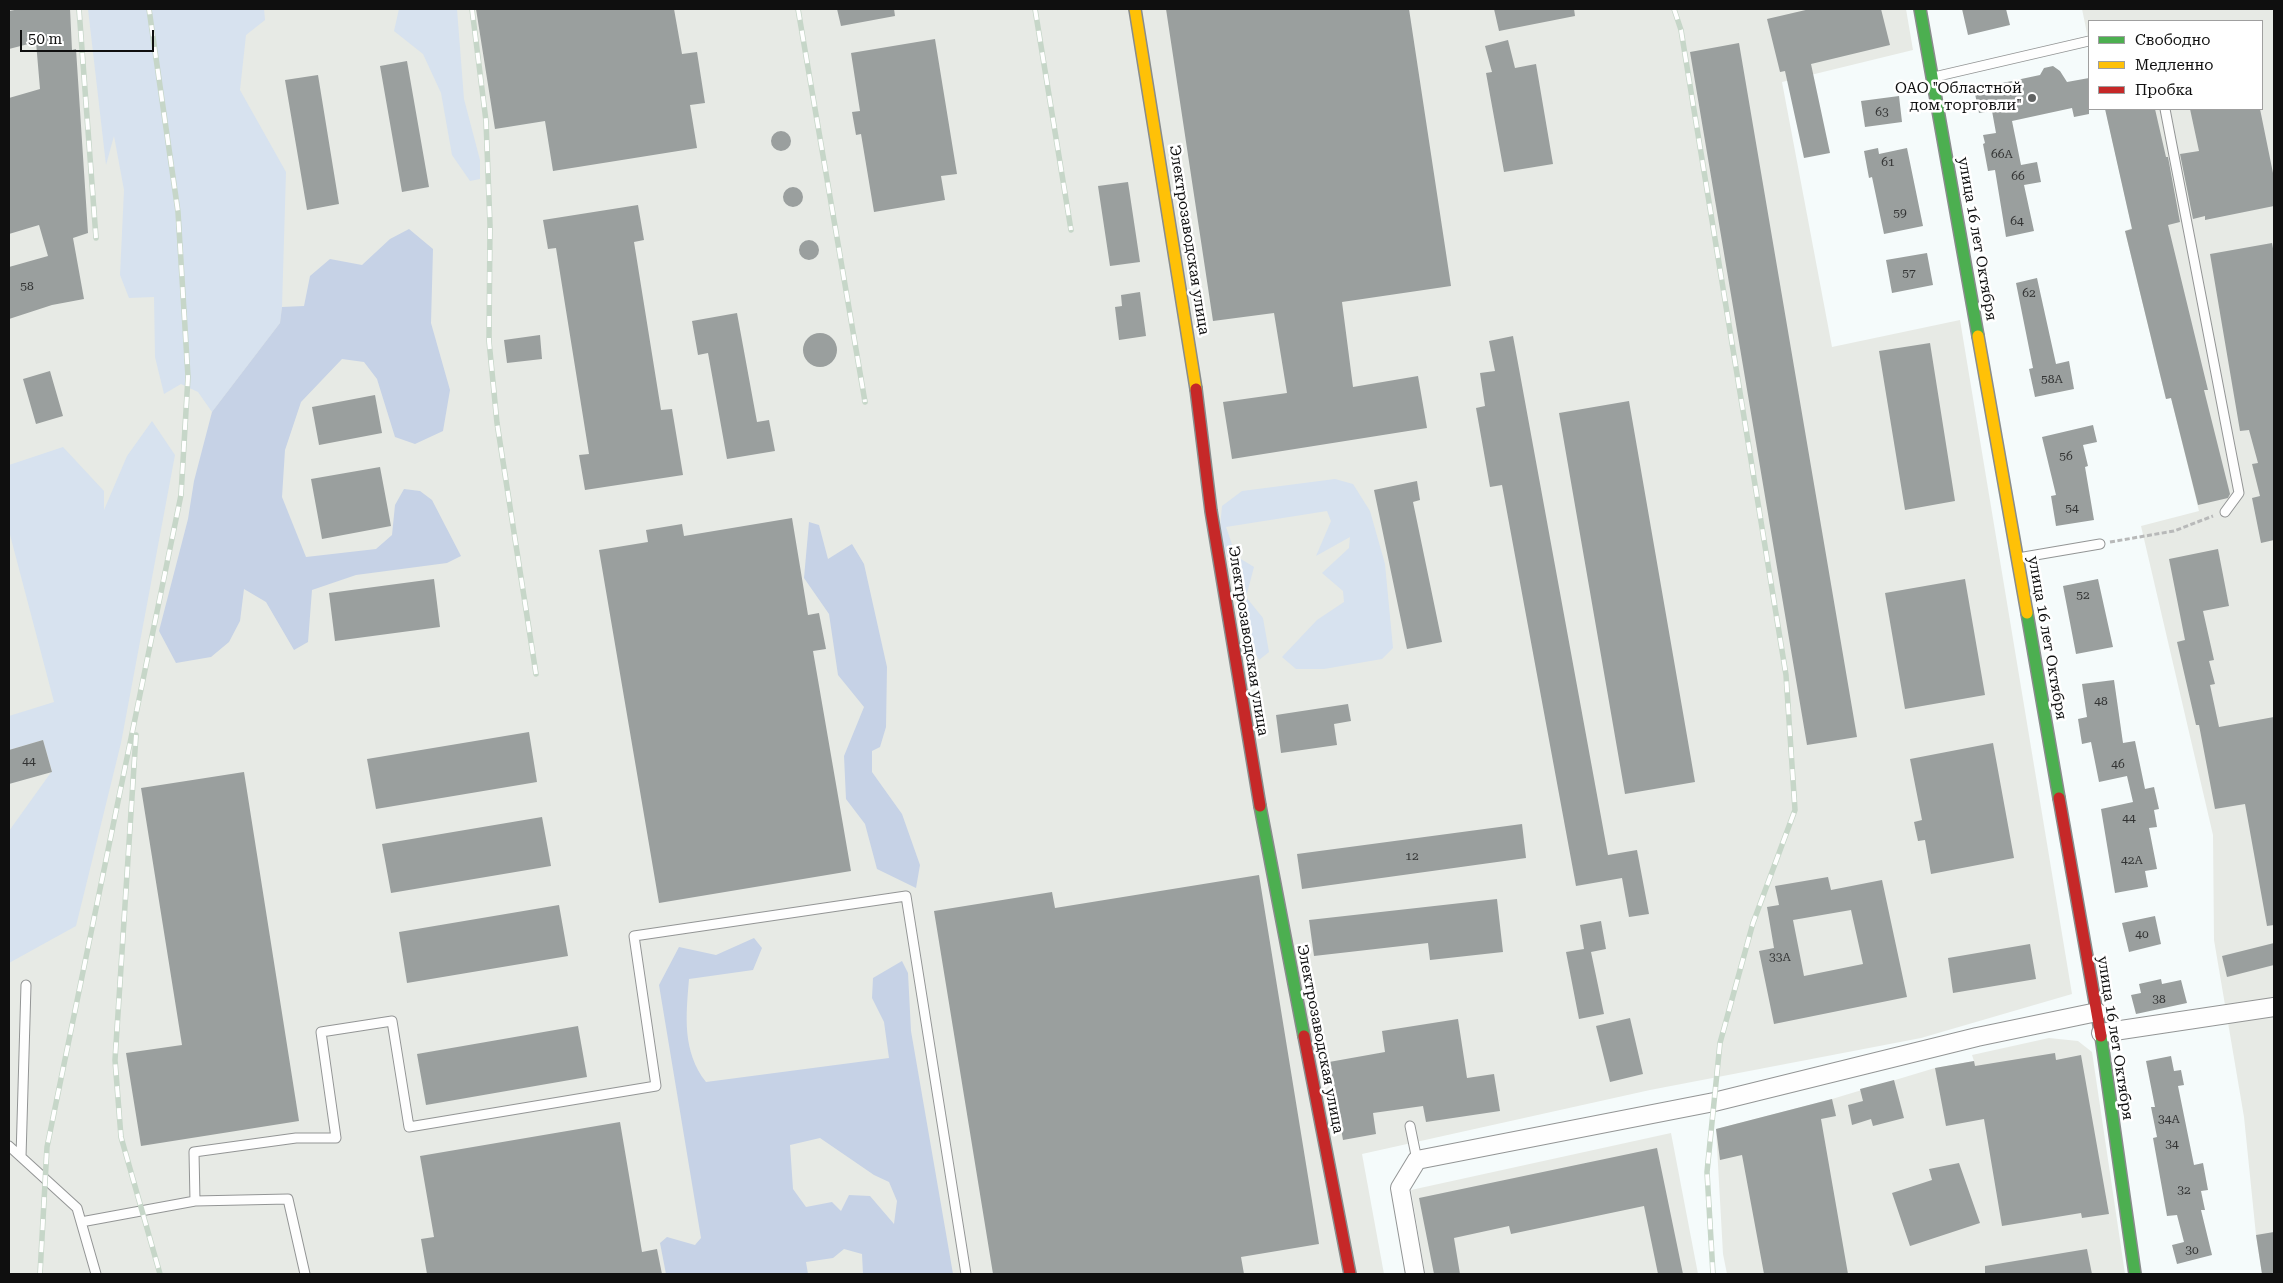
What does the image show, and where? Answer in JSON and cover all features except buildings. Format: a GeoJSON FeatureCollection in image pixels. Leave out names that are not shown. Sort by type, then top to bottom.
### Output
{"type":"FeatureCollection","features":[{"type":"Feature","properties":{"kind":"street","name":"Электрозаводская улица"},"geometry":{"type":"LineString","coordinates":[[1135,9],[1191,349],[1211,511],[1261,810],[1350,1274]]}},
{"type":"Feature","properties":{"kind":"street","name":"улица 16 лет Октября"},"geometry":{"type":"LineString","coordinates":[[1920,9],[2101,1033],[2136,1274]]}},
{"type":"Feature","properties":{"kind":"street"},"geometry":{"type":"LineString","coordinates":[[2101,1033],[2274,1007]]}},
{"type":"Feature","properties":{"kind":"street"},"geometry":{"type":"LineString","coordinates":[[1415,1274],[1400,1188],[1417,1160],[1714,1102],[1978,1037],[2097,1012]]}},
{"type":"Feature","properties":{"kind":"lane"},"geometry":{"type":"LineString","coordinates":[[1933,77],[2088,41]]}},
{"type":"Feature","properties":{"kind":"lane"},"geometry":{"type":"LineString","coordinates":[[2165,110],[2239,493],[2225,512]]}},
{"type":"Feature","properties":{"kind":"lane"},"geometry":{"type":"LineString","coordinates":[[2018,558],[2100,544]]}},
{"type":"Feature","properties":{"kind":"lane"},"geometry":{"type":"LineString","coordinates":[[196,1201],[194,1152],[296,1138],[336,1138],[321,1032],[392,1022],[409,1127],[656,1086],[634,936],[906,896],[966,1274]]}},
{"type":"Feature","properties":{"kind":"lane"},"geometry":{"type":"LineString","coordinates":[[21,1157],[26,985]]}},
{"type":"Feature","properties":{"kind":"lane"},"geometry":{"type":"LineString","coordinates":[[1410,1126],[1417,1160]]}},
{"type":"Feature","properties":{"kind":"lane"},"geometry":{"type":"LineString","coordinates":[[9,1146],[77,1208],[96,1274]]}},
{"type":"Feature","properties":{"kind":"lane"},"geometry":{"type":"LineString","coordinates":[[81,1222],[196,1201],[288,1199],[305,1274]]}},
{"type":"Feature","properties":{"kind":"path"},"geometry":{"type":"LineString","coordinates":[[2100,544],[2174,531],[2225,512]]}},
{"type":"Feature","properties":{"kind":"shaded area"},"geometry":{"type":"Polygon","coordinates":[[[9,9],[1906,9],[1913,50],[1782,82],[1832,347],[1960,320],[2072,994],[1921,1038],[1650,1090],[1362,1154],[1384,1274],[9,1274],[9,9]]]}},
{"type":"Feature","properties":{"kind":"shaded area"},"geometry":{"type":"Polygon","coordinates":[[[88,9],[264,9],[265,20],[246,35],[240,90],[286,172],[280,323],[212,412],[198,392],[181,384],[164,394],[155,357],[154,297],[129,298],[120,275],[124,190],[114,136],[106,165],[88,9]]]}},
{"type":"Feature","properties":{"kind":"shaded area"},"geometry":{"type":"Polygon","coordinates":[[[399,9],[457,9],[464,99],[480,160],[480,179],[470,181],[452,155],[441,93],[423,54],[394,31],[399,9]]]}},
{"type":"Feature","properties":{"kind":"shaded area"},"geometry":{"type":"Polygon","coordinates":[[[2082,9],[2274,9],[2274,1274],[2262,1274],[2256,1235],[2244,1117],[2214,940],[2213,835],[2141,526],[2199,511],[2171,398],[2166,399],[2125,231],[2132,228],[2107,117],[2143,110],[2263,110],[2263,20],[2088,20],[2088,38],[2082,9]]]}},
{"type":"Feature","properties":{"kind":"shaded area"},"geometry":{"type":"Polygon","coordinates":[[[409,229],[433,249],[431,323],[450,390],[443,431],[415,444],[395,437],[377,379],[364,362],[342,359],[301,402],[285,450],[282,497],[306,557],[376,549],[392,535],[395,505],[404,489],[420,491],[432,500],[461,556],[447,563],[356,575],[312,590],[308,642],[294,650],[266,602],[244,589],[240,621],[229,642],[211,657],[176,663],[159,631],[188,519],[194,481],[212,412],[280,323],[282,307],[304,306],[310,276],[330,259],[362,265],[390,239],[409,229]]]}},
{"type":"Feature","properties":{"kind":"shaded area"},"geometry":{"type":"Polygon","coordinates":[[[152,421],[175,455],[121,743],[76,926],[9,963],[9,831],[52,771],[43,740],[9,750],[9,716],[54,702],[9,531],[9,465],[63,447],[104,491],[104,510],[127,456],[152,421]]]}},
{"type":"Feature","properties":{"kind":"shaded area"},"geometry":{"type":"Polygon","coordinates":[[[1335,479],[1353,484],[1370,511],[1385,564],[1393,648],[1382,659],[1324,669],[1296,669],[1282,657],[1317,620],[1344,602],[1343,591],[1322,573],[1349,548],[1350,537],[1316,556],[1331,521],[1327,511],[1226,527],[1236,556],[1254,567],[1246,597],[1263,618],[1269,652],[1259,660],[1248,639],[1236,576],[1219,537],[1222,506],[1242,491],[1335,479]]]}},
{"type":"Feature","properties":{"kind":"shaded area"},"geometry":{"type":"Polygon","coordinates":[[[809,522],[819,525],[828,559],[852,544],[864,564],[887,667],[886,727],[880,747],[872,751],[872,772],[902,814],[920,865],[916,888],[877,869],[865,824],[846,799],[844,756],[864,707],[838,675],[829,614],[804,578],[809,522]]]}},
{"type":"Feature","properties":{"kind":"shaded area"},"geometry":{"type":"Polygon","coordinates":[[[754,938],[762,948],[753,970],[689,979],[687,1033],[689,1046],[698,1070],[706,1082],[889,1058],[884,1022],[872,998],[873,978],[902,961],[908,973],[911,1031],[953,1274],[863,1274],[862,1254],[844,1249],[833,1258],[806,1262],[808,1274],[666,1274],[660,1243],[667,1237],[695,1245],[701,1238],[659,985],[679,947],[716,955],[754,938]],[[820,1138],[790,1145],[793,1189],[806,1207],[832,1202],[841,1211],[849,1195],[870,1196],[894,1224],[897,1201],[889,1182],[874,1175],[820,1138]]]}},
{"type":"Feature","properties":{"kind":"shaded area"},"geometry":{"type":"Polygon","coordinates":[[[2049,1038],[2078,1041],[2092,1052],[2125,1274],[1727,1274],[1723,1254],[1716,1129],[1832,1099],[1935,1068],[1974,1061],[1972,1055],[2049,1038]]]}},
{"type":"Feature","properties":{"kind":"shaded area"},"geometry":{"type":"Polygon","coordinates":[[[1671,1133],[1698,1274],[1425,1274],[1411,1190],[1671,1133]]]}},
{"type":"Feature","properties":{"kind":"railway"},"geometry":{"type":"LineString","coordinates":[[79,9],[96,238]]}},
{"type":"Feature","properties":{"kind":"railway"},"geometry":{"type":"LineString","coordinates":[[40,1274],[47,1147],[181,495],[188,377],[178,212],[149,9]]}},
{"type":"Feature","properties":{"kind":"railway"},"geometry":{"type":"LineString","coordinates":[[472,9],[486,121],[490,225],[489,341],[497,423],[536,674]]}},
{"type":"Feature","properties":{"kind":"railway"},"geometry":{"type":"LineString","coordinates":[[798,9],[865,402]]}},
{"type":"Feature","properties":{"kind":"railway"},"geometry":{"type":"LineString","coordinates":[[1035,9],[1071,230]]}},
{"type":"Feature","properties":{"kind":"railway"},"geometry":{"type":"LineString","coordinates":[[1674,9],[1681,30],[1786,675],[1795,810],[1753,923],[1720,1043],[1707,1172],[1713,1274]]}},
{"type":"Feature","properties":{"kind":"railway"},"geometry":{"type":"LineString","coordinates":[[136,735],[115,1060],[121,1137],[160,1274]]}},
{"type":"Feature","properties":{"kind":"traffic: fast"},"geometry":{"type":"LineString","coordinates":[[1920,9],[1978,336]]}},
{"type":"Feature","properties":{"kind":"traffic: fast"},"geometry":{"type":"LineString","coordinates":[[2027,613],[2059,798]]}},
{"type":"Feature","properties":{"kind":"traffic: fast"},"geometry":{"type":"LineString","coordinates":[[1260,806],[1304,1036]]}},
{"type":"Feature","properties":{"kind":"traffic: fast"},"geometry":{"type":"LineString","coordinates":[[2101,1036],[2135,1274]]}},
{"type":"Feature","properties":{"kind":"traffic: slow"},"geometry":{"type":"LineString","coordinates":[[1135,9],[1196,389]]}},
{"type":"Feature","properties":{"kind":"traffic: slow"},"geometry":{"type":"LineString","coordinates":[[1978,336],[2027,613]]}},
{"type":"Feature","properties":{"kind":"traffic: jam"},"geometry":{"type":"LineString","coordinates":[[1196,389],[1211,511],[1260,806]]}},
{"type":"Feature","properties":{"kind":"traffic: jam"},"geometry":{"type":"LineString","coordinates":[[2059,798],[2101,1036]]}},
{"type":"Feature","properties":{"kind":"traffic: jam"},"geometry":{"type":"LineString","coordinates":[[1304,1036],[1350,1274]]}},
{"type":"Feature","properties":{"kind":"place","name":"ОАО \"Областной дом торговли\""},"geometry":{"type":"Point","coordinates":[2032,98]}}]}
